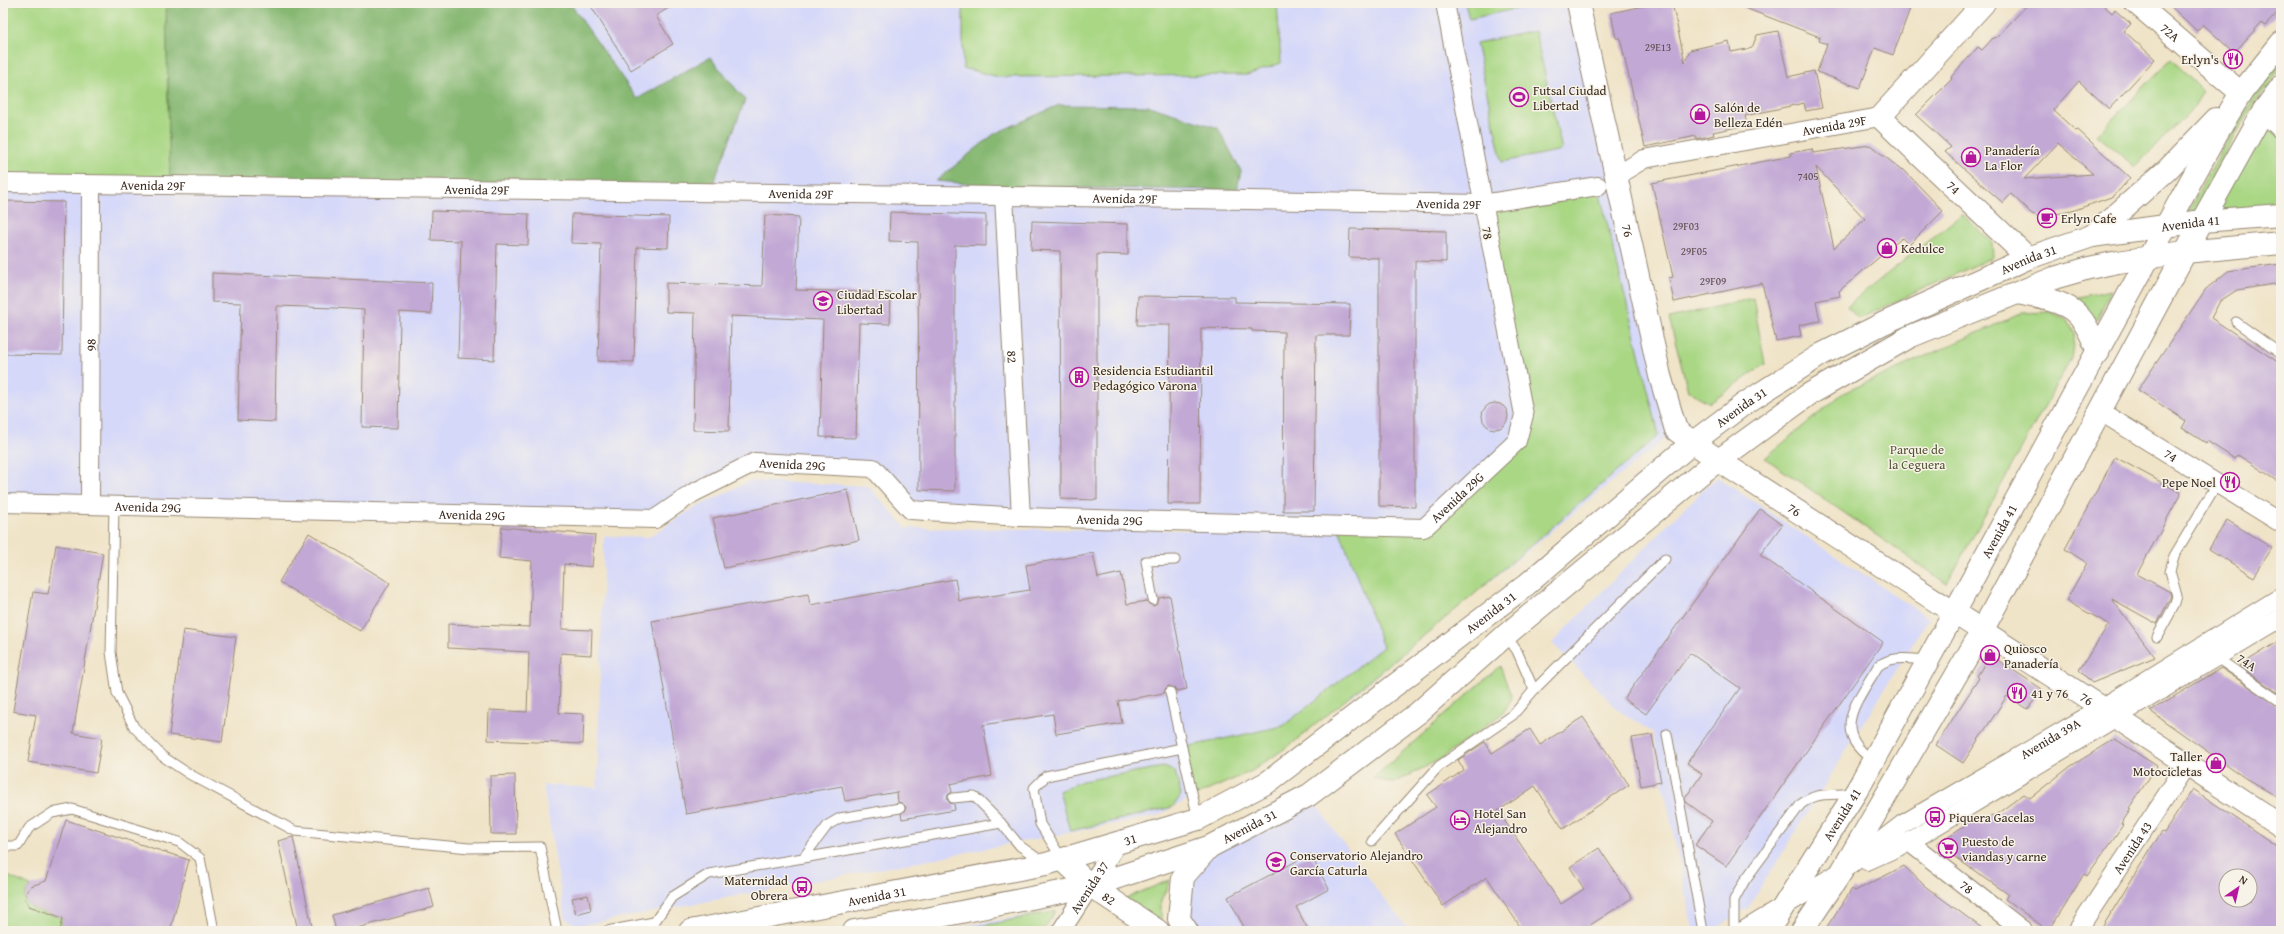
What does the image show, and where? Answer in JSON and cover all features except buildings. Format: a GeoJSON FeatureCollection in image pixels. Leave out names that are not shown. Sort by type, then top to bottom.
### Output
{"type":"FeatureCollection","features":[{"type":"Feature","properties":{"kind":"main road","name":"76"},"geometry":{"type":"LineString","coordinates":[[1578,3],[1607,181],[1676,430],[1692,443],[1711,466],[1982,631],[2110,713],[2281,826]]}},
{"type":"Feature","properties":{"kind":"main road","name":"Avenida 29F"},"geometry":{"type":"LineString","coordinates":[[1880,117],[1984,3]]}},
{"type":"Feature","properties":{"kind":"main road","name":"72A"},"geometry":{"type":"LineString","coordinates":[[2136,3],[2241,93]]}},
{"type":"Feature","properties":{"kind":"main road"},"geometry":{"type":"LineString","coordinates":[[2092,236],[2167,170],[2241,93],[2281,43]]}},
{"type":"Feature","properties":{"kind":"main road"},"geometry":{"type":"LineString","coordinates":[[2185,252],[2264,110],[2281,87]]}},
{"type":"Feature","properties":{"kind":"main road"},"geometry":{"type":"LineString","coordinates":[[2168,225],[2202,160],[2241,93]]}},
{"type":"Feature","properties":{"kind":"main road"},"geometry":{"type":"LineString","coordinates":[[2264,110],[2281,127]]}},
{"type":"Feature","properties":{"kind":"main road","name":"74"},"geometry":{"type":"LineString","coordinates":[[1880,117],[2028,258]]}},
{"type":"Feature","properties":{"kind":"main road","name":"Avenida 41"},"geometry":{"type":"LineString","coordinates":[[1768,931],[1784,908],[1857,790],[2098,353],[2149,257],[2168,225],[2281,215]]}},
{"type":"Feature","properties":{"kind":"main road","name":"Avenida 31"},"geometry":{"type":"LineString","coordinates":[[1198,819],[1268,782],[1525,586],[1692,443],[1744,404],[1822,354],[1884,323],[2028,258],[2092,236],[2168,225]]}},
{"type":"Feature","properties":{"kind":"main road","name":"Avenida 41"},"geometry":{"type":"LineString","coordinates":[[1802,931],[1842,872],[1982,631],[2101,412],[2185,252],[2281,243]]}},
{"type":"Feature","properties":{"kind":"main road","name":"Avenida 31"},"geometry":{"type":"LineString","coordinates":[[854,931],[916,922],[1091,886],[1209,846],[1309,795],[1418,713],[1506,636],[1711,466],[1808,395],[1909,337],[2068,274],[2118,262],[2185,252]]}},
{"type":"Feature","properties":{"kind":"main road"},"geometry":{"type":"LineString","coordinates":[[2018,293],[2060,302],[2077,313],[2091,333],[2098,353]]}},
{"type":"Feature","properties":{"kind":"main road","name":"31"},"geometry":{"type":"LineString","coordinates":[[1054,862],[1198,819]]}},
{"type":"Feature","properties":{"kind":"main road"},"geometry":{"type":"LineString","coordinates":[[1187,931],[1179,919],[1183,877],[1209,846]]}},
{"type":"Feature","properties":{"kind":"main road","name":"Avenida 31"},"geometry":{"type":"LineString","coordinates":[[690,931],[1054,862]]}},
{"type":"Feature","properties":{"kind":"main road","name":"82"},"geometry":{"type":"LineString","coordinates":[[1054,862],[1158,931]]}},
{"type":"Feature","properties":{"kind":"street","name":"78"},"geometry":{"type":"LineString","coordinates":[[1445,3],[1482,204],[1524,415]]}},
{"type":"Feature","properties":{"kind":"street","name":"Avenida 29F"},"geometry":{"type":"LineString","coordinates":[[3,183],[91,186],[1004,196],[1482,204],[1607,181],[1644,159],[1880,117]]}},
{"type":"Feature","properties":{"kind":"street","name":"98"},"geometry":{"type":"LineString","coordinates":[[90,505],[91,186]]}},
{"type":"Feature","properties":{"kind":"street","name":"82"},"geometry":{"type":"LineString","coordinates":[[1004,196],[1021,518]]}},
{"type":"Feature","properties":{"kind":"street","name":"74"},"geometry":{"type":"LineString","coordinates":[[2101,412],[2281,523]]}},
{"type":"Feature","properties":{"kind":"street","name":"Avenida 29G"},"geometry":{"type":"LineString","coordinates":[[3,502],[655,519],[693,493],[755,462],[873,468],[911,510],[1021,518],[1424,528],[1517,441],[1524,415]]}},
{"type":"Feature","properties":{"kind":"street","name":"Avenida 39A"},"geometry":{"type":"LineString","coordinates":[[1842,872],[1909,842],[2110,713],[2281,597]]}},
{"type":"Feature","properties":{"kind":"street","name":"Avenida 39A"},"geometry":{"type":"LineString","coordinates":[[1743,931],[1784,908],[1842,872],[1903,824],[2110,713],[2217,658],[2281,618]]}},
{"type":"Feature","properties":{"kind":"street","name":"Avenida 43"},"geometry":{"type":"LineString","coordinates":[[2078,931],[2188,764]]}},
{"type":"Feature","properties":{"kind":"street","name":"78"},"geometry":{"type":"LineString","coordinates":[[1909,842],[2024,931]]}},
{"type":"Feature","properties":{"kind":"street","name":"Avenida 37"},"geometry":{"type":"LineString","coordinates":[[1061,931],[1117,844]]}},
{"type":"Feature","properties":{"kind":"lane"},"geometry":{"type":"LineString","coordinates":[[2236,322],[2281,354]]}},
{"type":"Feature","properties":{"kind":"lane"},"geometry":{"type":"LineString","coordinates":[[2157,637],[2174,606],[2177,596],[2170,570],[2174,556],[2218,484]]}},
{"type":"Feature","properties":{"kind":"lane"},"geometry":{"type":"LineString","coordinates":[[114,506],[111,652],[117,693],[134,727],[162,756],[189,774],[295,831],[469,848],[540,847],[558,930]]}},
{"type":"Feature","properties":{"kind":"lane"},"geometry":{"type":"LineString","coordinates":[[1153,600],[1146,561],[1175,560]]}},
{"type":"Feature","properties":{"kind":"lane"},"geometry":{"type":"LineString","coordinates":[[1372,841],[1440,766],[1513,715],[1534,690],[1666,560]]}},
{"type":"Feature","properties":{"kind":"lane"},"geometry":{"type":"LineString","coordinates":[[1506,636],[1517,651],[1534,690]]}},
{"type":"Feature","properties":{"kind":"lane"},"geometry":{"type":"LineString","coordinates":[[1873,760],[1860,752],[1851,737],[1849,727],[1851,714],[1878,666],[1893,658],[1928,660]]}},
{"type":"Feature","properties":{"kind":"lane","name":"74A"},"geometry":{"type":"LineString","coordinates":[[2217,658],[2281,702]]}},
{"type":"Feature","properties":{"kind":"lane"},"geometry":{"type":"LineString","coordinates":[[1170,692],[1198,819]]}},
{"type":"Feature","properties":{"kind":"lane"},"geometry":{"type":"LineString","coordinates":[[1667,734],[1703,931]]}},
{"type":"Feature","properties":{"kind":"lane"},"geometry":{"type":"LineString","coordinates":[[1054,862],[1040,824],[1034,788],[1046,776],[1182,748]]}},
{"type":"Feature","properties":{"kind":"lane"},"geometry":{"type":"LineString","coordinates":[[1734,931],[1734,900],[1745,880],[1801,804],[1810,798],[1822,794],[1839,796],[1857,790]]}},
{"type":"Feature","properties":{"kind":"lane"},"geometry":{"type":"LineString","coordinates":[[953,798],[974,796],[1001,823],[1020,846],[1054,862]]}},
{"type":"Feature","properties":{"kind":"lane"},"geometry":{"type":"LineString","coordinates":[[803,858],[828,825],[840,818],[900,808]]}},
{"type":"Feature","properties":{"kind":"lane"},"geometry":{"type":"LineString","coordinates":[[3,846],[18,846],[29,828],[52,813],[72,809],[179,842],[200,858],[214,931]]}},
{"type":"Feature","properties":{"kind":"lane"},"geometry":{"type":"LineString","coordinates":[[648,931],[672,897],[709,874],[1001,823]]}},
{"type":"Feature","properties":{"kind":"lane"},"geometry":{"type":"LineString","coordinates":[[607,931],[654,922]]}},
{"type":"Feature","properties":{"kind":"shaded area","name":"Ciudad Escolar Libertad"},"geometry":{"type":"Polygon","coordinates":[[[3,3],[1578,3],[1676,430],[1352,696],[1193,797],[1157,816],[578,926],[565,918],[543,785],[597,788],[604,536],[649,537],[687,512],[749,481],[868,486],[906,528],[1426,532],[911,510],[873,468],[755,462],[655,519],[3,503],[3,3]]]}},
{"type":"Feature","properties":{"kind":"shaded area"},"geometry":{"type":"Polygon","coordinates":[[[1717,477],[1929,618],[1748,908],[1712,931],[1693,931],[1653,733],[1618,710],[1552,643],[1670,522],[1717,477]]]}},
{"type":"Feature","properties":{"kind":"shaded area","name":"Conservatorio Alejandro García Caturla"},"geometry":{"type":"Polygon","coordinates":[[[1309,795],[1380,894],[1411,931],[1187,931],[1183,877],[1209,847],[1309,795]]]}},
{"type":"Feature","properties":{"kind":"shaded area"},"geometry":{"type":"Polygon","coordinates":[[[1056,911],[1043,931],[930,931],[1056,911]]]}},
{"type":"Feature","properties":{"kind":"green space"},"geometry":{"type":"Polygon","coordinates":[[[3,3],[166,3],[170,186],[3,182],[3,3]]]}},
{"type":"Feature","properties":{"kind":"green space"},"geometry":{"type":"Polygon","coordinates":[[[166,3],[570,3],[637,99],[710,57],[745,100],[710,192],[170,186],[166,3]]]}},
{"type":"Feature","properties":{"kind":"green space"},"geometry":{"type":"Polygon","coordinates":[[[963,3],[1277,3],[1281,63],[1247,75],[999,77],[963,68],[963,3]]]}},
{"type":"Feature","properties":{"kind":"green space"},"geometry":{"type":"Polygon","coordinates":[[[1465,3],[1528,3],[1529,6],[1469,19],[1465,3]]]}},
{"type":"Feature","properties":{"kind":"green space","name":"Futsal Ciudad Libertad"},"geometry":{"type":"Polygon","coordinates":[[[1535,31],[1562,150],[1502,162],[1476,43],[1535,31]]]}},
{"type":"Feature","properties":{"kind":"green space"},"geometry":{"type":"Polygon","coordinates":[[[2171,59],[2198,85],[2202,93],[2195,106],[2135,167],[2097,135],[2171,59]]]}},
{"type":"Feature","properties":{"kind":"green space"},"geometry":{"type":"Polygon","coordinates":[[[2281,59],[2281,64],[2272,82],[2262,93],[2244,121],[2195,211],[2188,212],[2255,96],[2281,59]]]}},
{"type":"Feature","properties":{"kind":"green space"},"geometry":{"type":"Polygon","coordinates":[[[1059,105],[1149,106],[1218,128],[1241,171],[1237,190],[1007,187],[936,181],[994,134],[1059,105]]]}},
{"type":"Feature","properties":{"kind":"green space"},"geometry":{"type":"Polygon","coordinates":[[[2264,110],[2281,127],[2281,215],[2202,221],[2264,110]]]}},
{"type":"Feature","properties":{"kind":"green space"},"geometry":{"type":"Polygon","coordinates":[[[1598,186],[1659,435],[1471,597],[1293,743],[1252,771],[1193,797],[1182,748],[1283,726],[1383,647],[1338,526],[1424,528],[1517,441],[1524,415],[1482,204],[1598,186]]]}},
{"type":"Feature","properties":{"kind":"green space"},"geometry":{"type":"Polygon","coordinates":[[[1962,214],[1992,242],[1993,257],[1858,319],[1847,306],[1962,214]]]}},
{"type":"Feature","properties":{"kind":"green space"},"geometry":{"type":"Polygon","coordinates":[[[2111,290],[2097,320],[2074,298],[2111,290]]]}},
{"type":"Feature","properties":{"kind":"green space"},"geometry":{"type":"Polygon","coordinates":[[[1753,298],[1765,364],[1710,403],[1688,391],[1669,318],[1753,298]]]}},
{"type":"Feature","properties":{"kind":"green space","name":"Parque de la Ceguera"},"geometry":{"type":"Polygon","coordinates":[[[2050,312],[2065,318],[2075,333],[2071,358],[1947,584],[1765,458],[1843,393],[2022,313],[2050,312]]]}},
{"type":"Feature","properties":{"kind":"green space"},"geometry":{"type":"Polygon","coordinates":[[[1500,666],[1512,698],[1503,713],[1439,760],[1393,783],[1373,778],[1500,666]]]}},
{"type":"Feature","properties":{"kind":"green space"},"geometry":{"type":"Polygon","coordinates":[[[1163,767],[1175,771],[1181,795],[1173,807],[1070,831],[1059,791],[1082,781],[1163,767]]]}},
{"type":"Feature","properties":{"kind":"green space"},"geometry":{"type":"Polygon","coordinates":[[[3,874],[31,886],[26,893],[25,899],[28,904],[41,912],[63,918],[60,931],[3,931],[3,874]]]}},
{"type":"Feature","properties":{"kind":"green space"},"geometry":{"type":"Polygon","coordinates":[[[1170,880],[1161,901],[1161,922],[1126,898],[1170,880]]]}},
{"type":"Feature","properties":{"kind":"green space"},"geometry":{"type":"Polygon","coordinates":[[[1056,911],[1043,931],[957,931],[1056,911]]]}},
{"type":"Feature","properties":{"kind":"place","name":"Erlyn's"},"geometry":{"type":"Point","coordinates":[2233,59]}},
{"type":"Feature","properties":{"kind":"place","name":"Futsal Ciudad Libertad"},"geometry":{"type":"Point","coordinates":[1519,97]}},
{"type":"Feature","properties":{"kind":"place","name":"Salón de Belleza Edén"},"geometry":{"type":"Point","coordinates":[1700,114]}},
{"type":"Feature","properties":{"kind":"place","name":"Panadería La Flor"},"geometry":{"type":"Point","coordinates":[1971,157]}},
{"type":"Feature","properties":{"kind":"place","name":"Erlyn Cafe"},"geometry":{"type":"Point","coordinates":[2047,218]}},
{"type":"Feature","properties":{"kind":"place","name":"Kedulce"},"geometry":{"type":"Point","coordinates":[1887,248]}},
{"type":"Feature","properties":{"kind":"place","name":"Ciudad Escolar Libertad"},"geometry":{"type":"Point","coordinates":[823,301]}},
{"type":"Feature","properties":{"kind":"place","name":"Residencia Estudiantil Pedagógico Varona"},"geometry":{"type":"Point","coordinates":[1079,377]}},
{"type":"Feature","properties":{"kind":"place","name":"Pepe Noel"},"geometry":{"type":"Point","coordinates":[2230,482]}},
{"type":"Feature","properties":{"kind":"place","name":"Quiosco Panadería"},"geometry":{"type":"Point","coordinates":[1990,655]}},
{"type":"Feature","properties":{"kind":"place","name":"41 y 76"},"geometry":{"type":"Point","coordinates":[2017,693]}},
{"type":"Feature","properties":{"kind":"place","name":"Taller Motocicletas"},"geometry":{"type":"Point","coordinates":[2216,763]}},
{"type":"Feature","properties":{"kind":"place","name":"Piquera Gacelas"},"geometry":{"type":"Point","coordinates":[1935,817]}},
{"type":"Feature","properties":{"kind":"place","name":"Hotel San Alejandro"},"geometry":{"type":"Point","coordinates":[1460,820]}},
{"type":"Feature","properties":{"kind":"place","name":"Puesto de viandas y carne"},"geometry":{"type":"Point","coordinates":[1948,848]}},
{"type":"Feature","properties":{"kind":"place","name":"Conservatorio Alejandro García Caturla"},"geometry":{"type":"Point","coordinates":[1276,862]}},
{"type":"Feature","properties":{"kind":"place","name":"Maternidad Obrera"},"geometry":{"type":"Point","coordinates":[802,887]}}]}
